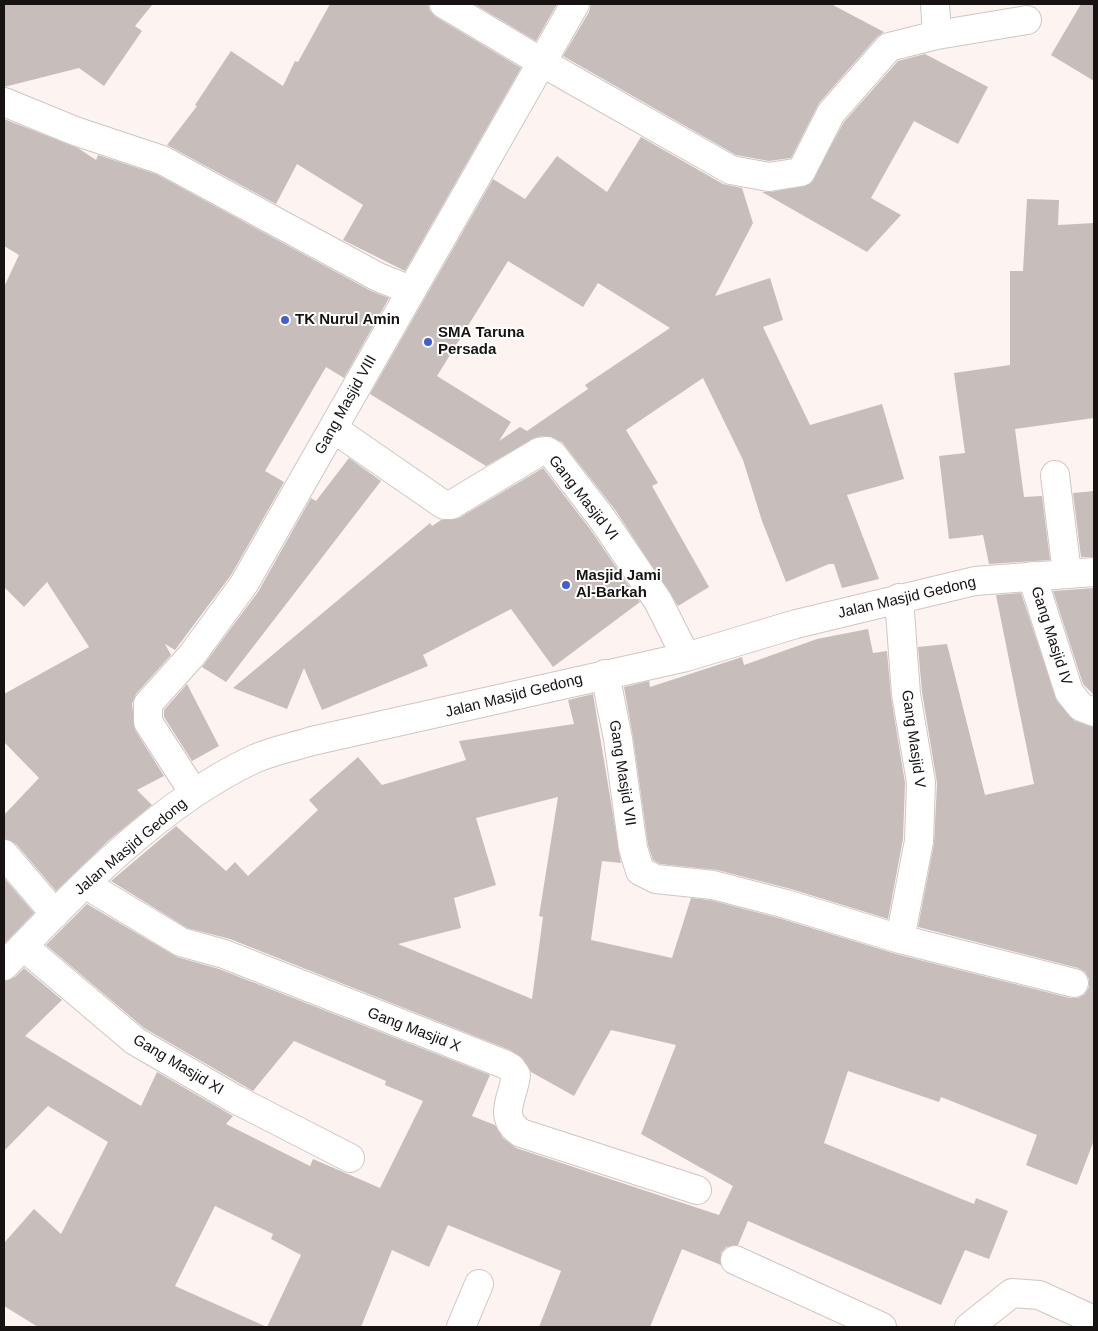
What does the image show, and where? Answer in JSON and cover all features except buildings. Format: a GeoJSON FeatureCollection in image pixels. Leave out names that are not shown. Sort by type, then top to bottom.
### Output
{"type":"FeatureCollection","features":[{"type":"Feature","properties":{"kind":"street"},"geometry":{"type":"LineString","coordinates":[[444,4],[543,63],[731,170],[769,177],[801,172],[831,112],[889,46],[937,34],[1027,20]]}},
{"type":"Feature","properties":{"kind":"street","name":"Gang Masjid VIII"},"geometry":{"type":"LineString","coordinates":[[194,793],[148,722],[148,704],[192,655],[244,584],[294,494],[334,429],[410,290],[543,63],[575,4]]}},
{"type":"Feature","properties":{"kind":"street"},"geometry":{"type":"LineString","coordinates":[[935,4],[937,34]]}},
{"type":"Feature","properties":{"kind":"street"},"geometry":{"type":"LineString","coordinates":[[4,102],[75,131],[162,160],[378,277],[410,290]]}},
{"type":"Feature","properties":{"kind":"street","name":"Gang Masjid VI"},"geometry":{"type":"LineString","coordinates":[[334,429],[444,504],[451,505],[539,452],[547,451],[603,520],[658,600],[686,657]]}},
{"type":"Feature","properties":{"kind":"street"},"geometry":{"type":"LineString","coordinates":[[1054,475],[1067,573]]}},
{"type":"Feature","properties":{"kind":"street","name":"Jalan Masjid Gedong"},"geometry":{"type":"LineString","coordinates":[[4,966],[54,914],[135,839],[194,793],[255,759],[312,741],[686,657],[796,624],[975,581],[1094,572]]}},
{"type":"Feature","properties":{"kind":"street","name":"Gang Masjid IV"},"geometry":{"type":"LineString","coordinates":[[1032,576],[1069,692],[1081,707],[1094,712]]}},
{"type":"Feature","properties":{"kind":"street","name":"Gang Masjid V"},"geometry":{"type":"LineString","coordinates":[[899,598],[906,694],[921,782],[919,841],[900,939]]}},
{"type":"Feature","properties":{"kind":"street","name":"Gang Masjid VII"},"geometry":{"type":"LineString","coordinates":[[604,674],[618,739],[633,848],[640,871],[656,879],[713,886],[786,904],[900,939]]}},
{"type":"Feature","properties":{"kind":"street"},"geometry":{"type":"LineString","coordinates":[[4,854],[54,914]]}},
{"type":"Feature","properties":{"kind":"street","name":"Gang Masjid X"},"geometry":{"type":"LineString","coordinates":[[85,884],[182,942],[224,954],[361,1010],[504,1064],[511,1068],[516,1075],[507,1107],[508,1118],[513,1128],[521,1133],[697,1190]]}},
{"type":"Feature","properties":{"kind":"street"},"geometry":{"type":"LineString","coordinates":[[900,939],[1074,983]]}},
{"type":"Feature","properties":{"kind":"street","name":"Gang Masjid XI"},"geometry":{"type":"LineString","coordinates":[[23,946],[135,1041],[235,1099],[350,1158]]}},
{"type":"Feature","properties":{"kind":"street"},"geometry":{"type":"LineString","coordinates":[[735,1260],[882,1327]]}},
{"type":"Feature","properties":{"kind":"street"},"geometry":{"type":"LineString","coordinates":[[461,1327],[479,1284]]}},
{"type":"Feature","properties":{"kind":"street"},"geometry":{"type":"LineString","coordinates":[[969,1327],[1012,1293],[1039,1295],[1094,1320]]}},
{"type":"Feature","properties":{"kind":"place","name":"TK Nurul Amin"},"geometry":{"type":"Point","coordinates":[285,320]}},
{"type":"Feature","properties":{"kind":"place","name":"SMA Taruna Persada"},"geometry":{"type":"Point","coordinates":[428,342]}},
{"type":"Feature","properties":{"kind":"place","name":"Masjid Jami Al-Barkah"},"geometry":{"type":"Point","coordinates":[566,585]}}]}
